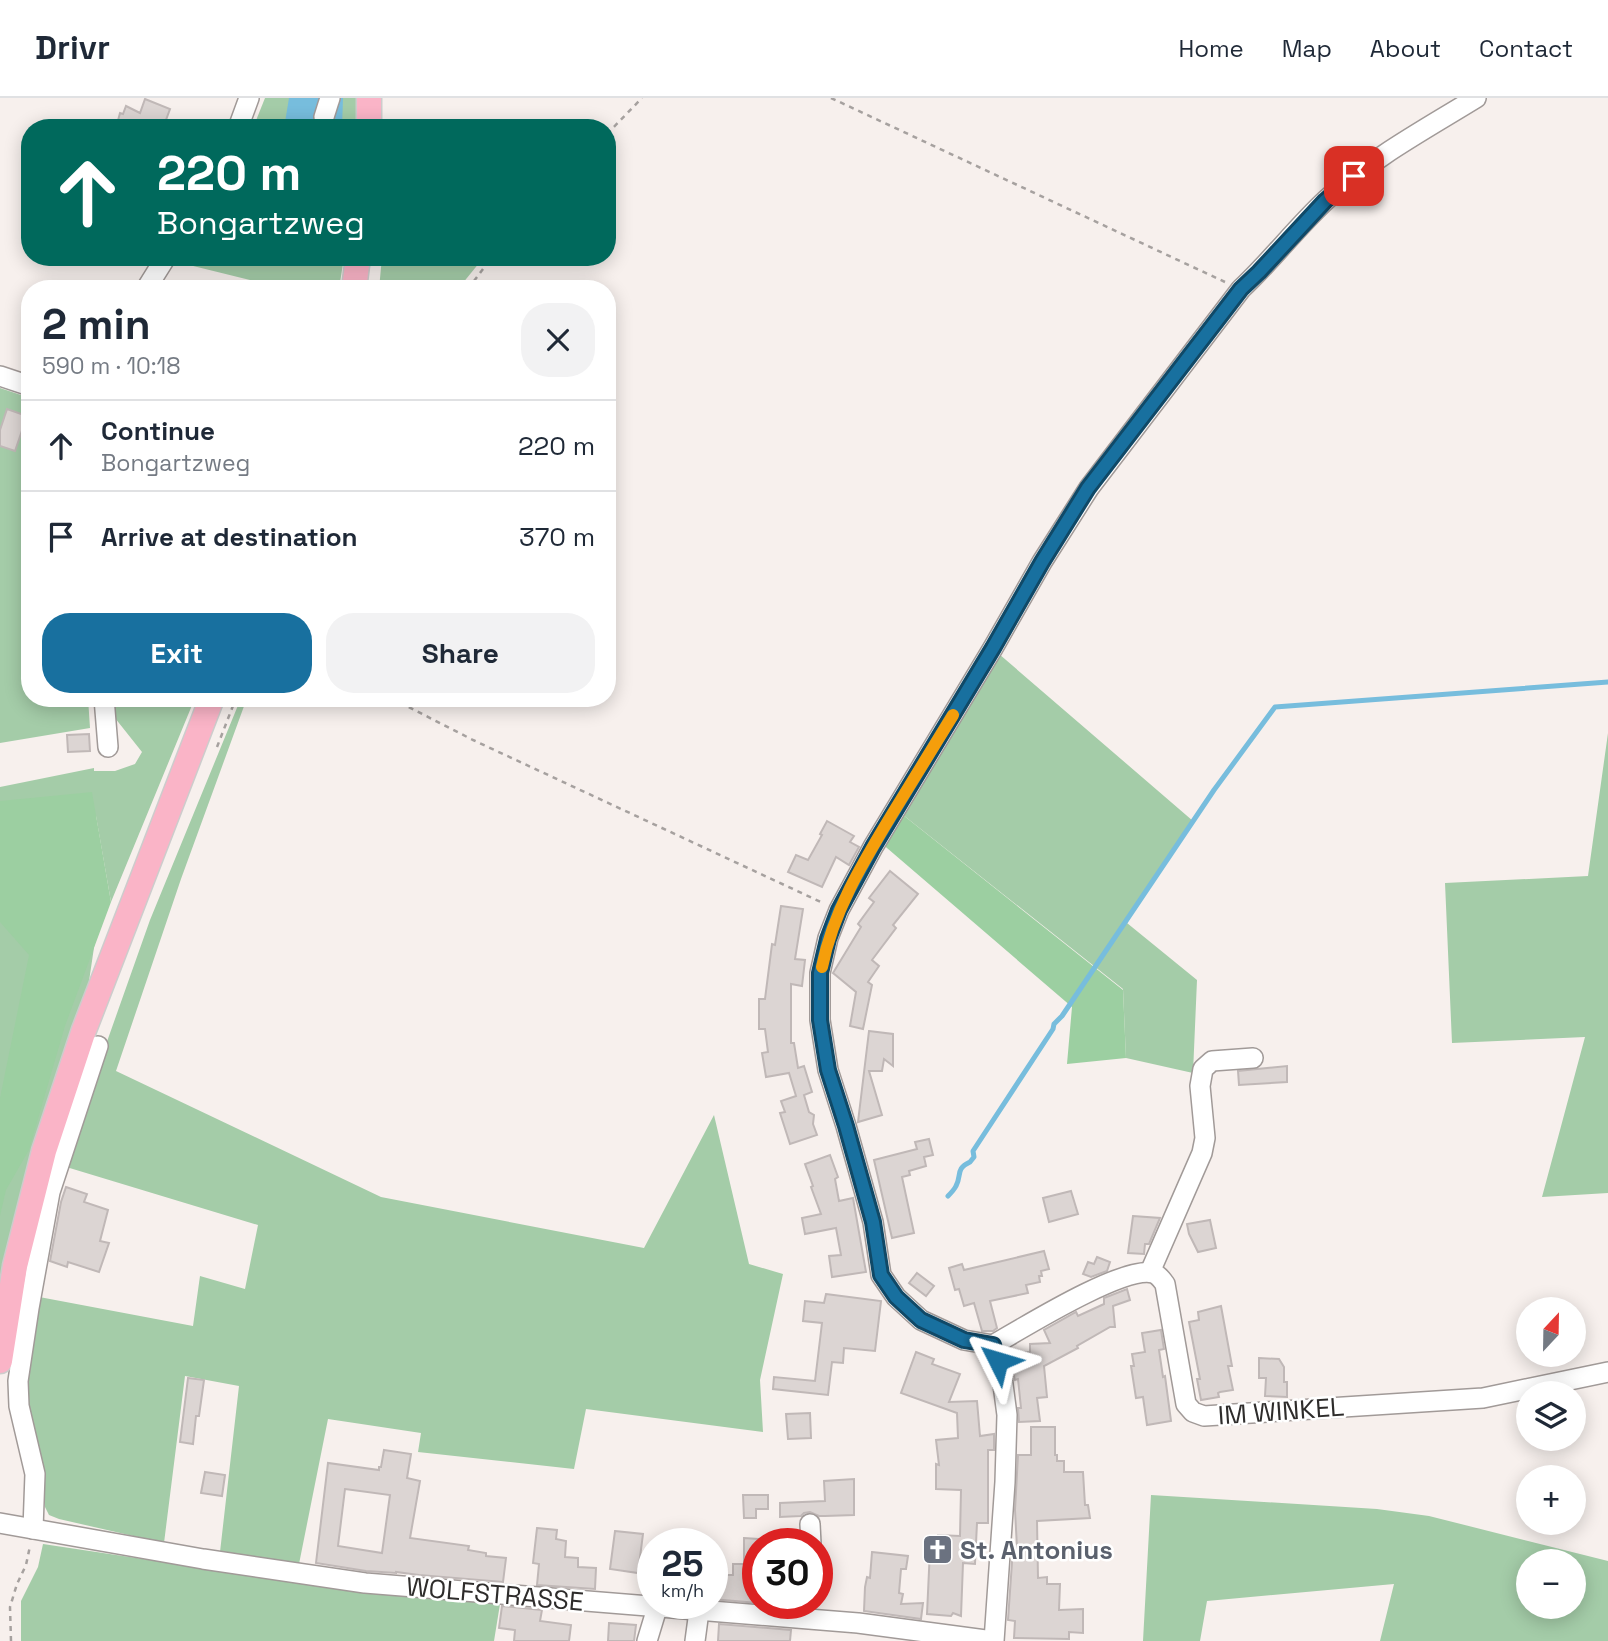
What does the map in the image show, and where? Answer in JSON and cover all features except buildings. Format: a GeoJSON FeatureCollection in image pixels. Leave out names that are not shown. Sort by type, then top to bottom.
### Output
{"type":"FeatureCollection","features":[{"type":"Feature","properties":{"kind":"main road"},"geometry":{"type":"LineString","coordinates":[[369,98],[369,119]]}},
{"type":"Feature","properties":{"kind":"main road"},"geometry":{"type":"LineString","coordinates":[[0,1361],[17,1253],[44,1152],[84,1030],[209,707]]}},
{"type":"Feature","properties":{"kind":"street"},"geometry":{"type":"LineString","coordinates":[[241,119],[249,98]]}},
{"type":"Feature","properties":{"kind":"street"},"geometry":{"type":"LineString","coordinates":[[1253,1058],[1212,1060],[1203,1069],[1200,1086],[1205,1138],[1202,1153],[1150,1272],[1104,1284],[993,1345],[964,1340],[921,1320],[896,1297],[881,1275],[873,1222],[828,1070],[820,1020],[820,973],[828,939],[839,910],[873,847],[1088,488],[1241,289],[1325,201],[1369,164],[1476,98]]}},
{"type":"Feature","properties":{"kind":"street"},"geometry":{"type":"LineString","coordinates":[[0,376],[21,383]]}},
{"type":"Feature","properties":{"kind":"street"},"geometry":{"type":"LineString","coordinates":[[105,707],[108,747]]}},
{"type":"Feature","properties":{"kind":"street"},"geometry":{"type":"LineString","coordinates":[[33,1529],[35,1475],[19,1406],[18,1381],[50,1192],[98,1046]]}},
{"type":"Feature","properties":{"kind":"street","name":"IM WINKEL"},"geometry":{"type":"LineString","coordinates":[[1150,1272],[1159,1276],[1164,1284],[1186,1404],[1194,1412],[1204,1416],[1483,1398],[1608,1372]]}},
{"type":"Feature","properties":{"kind":"street"},"geometry":{"type":"LineString","coordinates":[[993,1345],[1002,1377],[1007,1415],[994,1641]]}},
{"type":"Feature","properties":{"kind":"street","name":"WOLFSTRASSE"},"geometry":{"type":"LineString","coordinates":[[0,1523],[203,1559],[365,1583],[637,1606]]}},
{"type":"Feature","properties":{"kind":"street","name":"WOLFSTRASSE"},"geometry":{"type":"LineString","coordinates":[[833,1617],[858,1623],[994,1641]]}},
{"type":"Feature","properties":{"kind":"street"},"geometry":{"type":"LineString","coordinates":[[647,1641],[654,1619]]}},
{"type":"Feature","properties":{"kind":"street"},"geometry":{"type":"LineString","coordinates":[[695,1641],[698,1619]]}},
{"type":"Feature","properties":{"kind":"path"},"geometry":{"type":"LineString","coordinates":[[616,125],[642,98]]}},
{"type":"Feature","properties":{"kind":"path"},"geometry":{"type":"LineString","coordinates":[[831,98],[1241,289]]}},
{"type":"Feature","properties":{"kind":"path"},"geometry":{"type":"LineString","coordinates":[[408,707],[472,740],[839,910]]}},
{"type":"Feature","properties":{"kind":"path"},"geometry":{"type":"LineString","coordinates":[[11,1641],[10,1607],[26,1565],[33,1529]]}},
{"type":"Feature","properties":{"kind":"green space"},"geometry":{"type":"Polygon","coordinates":[[[265,98],[358,98],[357,119],[257,119],[265,98]]]}},
{"type":"Feature","properties":{"kind":"green space"},"geometry":{"type":"Polygon","coordinates":[[[193,266],[343,266],[340,280],[250,280],[193,266]]]}},
{"type":"Feature","properties":{"kind":"green space"},"geometry":{"type":"Polygon","coordinates":[[[381,266],[477,266],[465,280],[380,280],[381,266]]]}},
{"type":"Feature","properties":{"kind":"green space"},"geometry":{"type":"Polygon","coordinates":[[[0,388],[21,395],[21,707],[89,707],[90,728],[0,743],[0,388]]]}},
{"type":"Feature","properties":{"kind":"green space"},"geometry":{"type":"Polygon","coordinates":[[[999,654],[1193,821],[1127,923],[1197,980],[1193,1073],[1126,1058],[1123,989],[898,811],[999,654]]]}},
{"type":"Feature","properties":{"kind":"green space"},"geometry":{"type":"Polygon","coordinates":[[[114,707],[191,707],[111,902],[96,816],[96,934],[84,1015],[0,1290],[0,787],[94,768],[94,771],[115,771],[135,764],[142,752],[115,718],[114,707]]]}},
{"type":"Feature","properties":{"kind":"green space"},"geometry":{"type":"Polygon","coordinates":[[[237,707],[244,707],[181,879],[116,1071],[381,1197],[644,1248],[714,1115],[749,1264],[783,1274],[760,1380],[763,1432],[586,1409],[574,1469],[418,1452],[421,1433],[328,1419],[299,1564],[220,1552],[239,1386],[185,1376],[164,1543],[49,1515],[45,1507],[27,1406],[26,1371],[34,1296],[193,1326],[200,1276],[245,1289],[258,1225],[63,1166],[150,920],[237,707]]]}},
{"type":"Feature","properties":{"kind":"green space"},"geometry":{"type":"Polygon","coordinates":[[[1608,733],[1608,1193],[1542,1197],[1585,1037],[1452,1043],[1445,883],[1588,876],[1608,733]]]}},
{"type":"Feature","properties":{"kind":"green space"},"geometry":{"type":"Polygon","coordinates":[[[92,792],[111,902],[65,1026],[29,1150],[6,1190],[0,1216],[0,1098],[29,955],[0,922],[0,801],[92,792]]]}},
{"type":"Feature","properties":{"kind":"green space"},"geometry":{"type":"Polygon","coordinates":[[[898,811],[1123,990],[1126,1058],[1067,1064],[1072,1007],[880,842],[898,811]]]}},
{"type":"Feature","properties":{"kind":"green space"},"geometry":{"type":"Polygon","coordinates":[[[1151,1495],[1377,1509],[1429,1516],[1560,1549],[1516,1549],[1516,1619],[1586,1619],[1586,1555],[1608,1561],[1608,1641],[1380,1641],[1394,1584],[1207,1601],[1200,1641],[1143,1641],[1151,1495]]]}},
{"type":"Feature","properties":{"kind":"green space"},"geometry":{"type":"Polygon","coordinates":[[[43,1544],[296,1582],[500,1604],[494,1641],[21,1641],[21,1601],[38,1567],[43,1544]]]}},
{"type":"Feature","properties":{"kind":"water"},"geometry":{"type":"Polygon","coordinates":[[[289,98],[343,98],[342,119],[286,119],[289,98]]]}},
{"type":"Feature","properties":{"kind":"waterway"},"geometry":{"type":"LineString","coordinates":[[948,1196],[956,1186],[961,1170],[974,1157],[973,1151],[1054,1024],[1214,790],[1275,707],[1608,682]]}},
{"type":"Feature","properties":{"kind":"slow traffic"},"geometry":{"type":"LineString","coordinates":[[822,967],[828,939],[839,910],[873,847],[953,715]]}},
{"type":"Feature","properties":{"kind":"place","name":"St. Antonius"},"geometry":{"type":"Point","coordinates":[937,1550]}},
{"type":"Feature","properties":{"kind":"route"},"geometry":{"type":"LineString","coordinates":[[998,1361],[993,1345],[964,1340],[921,1320],[896,1297],[881,1275],[873,1222],[828,1070],[820,1020],[820,973],[828,939],[839,910],[873,847],[1088,488],[1241,289],[1325,201],[1354,176]]}}]}
